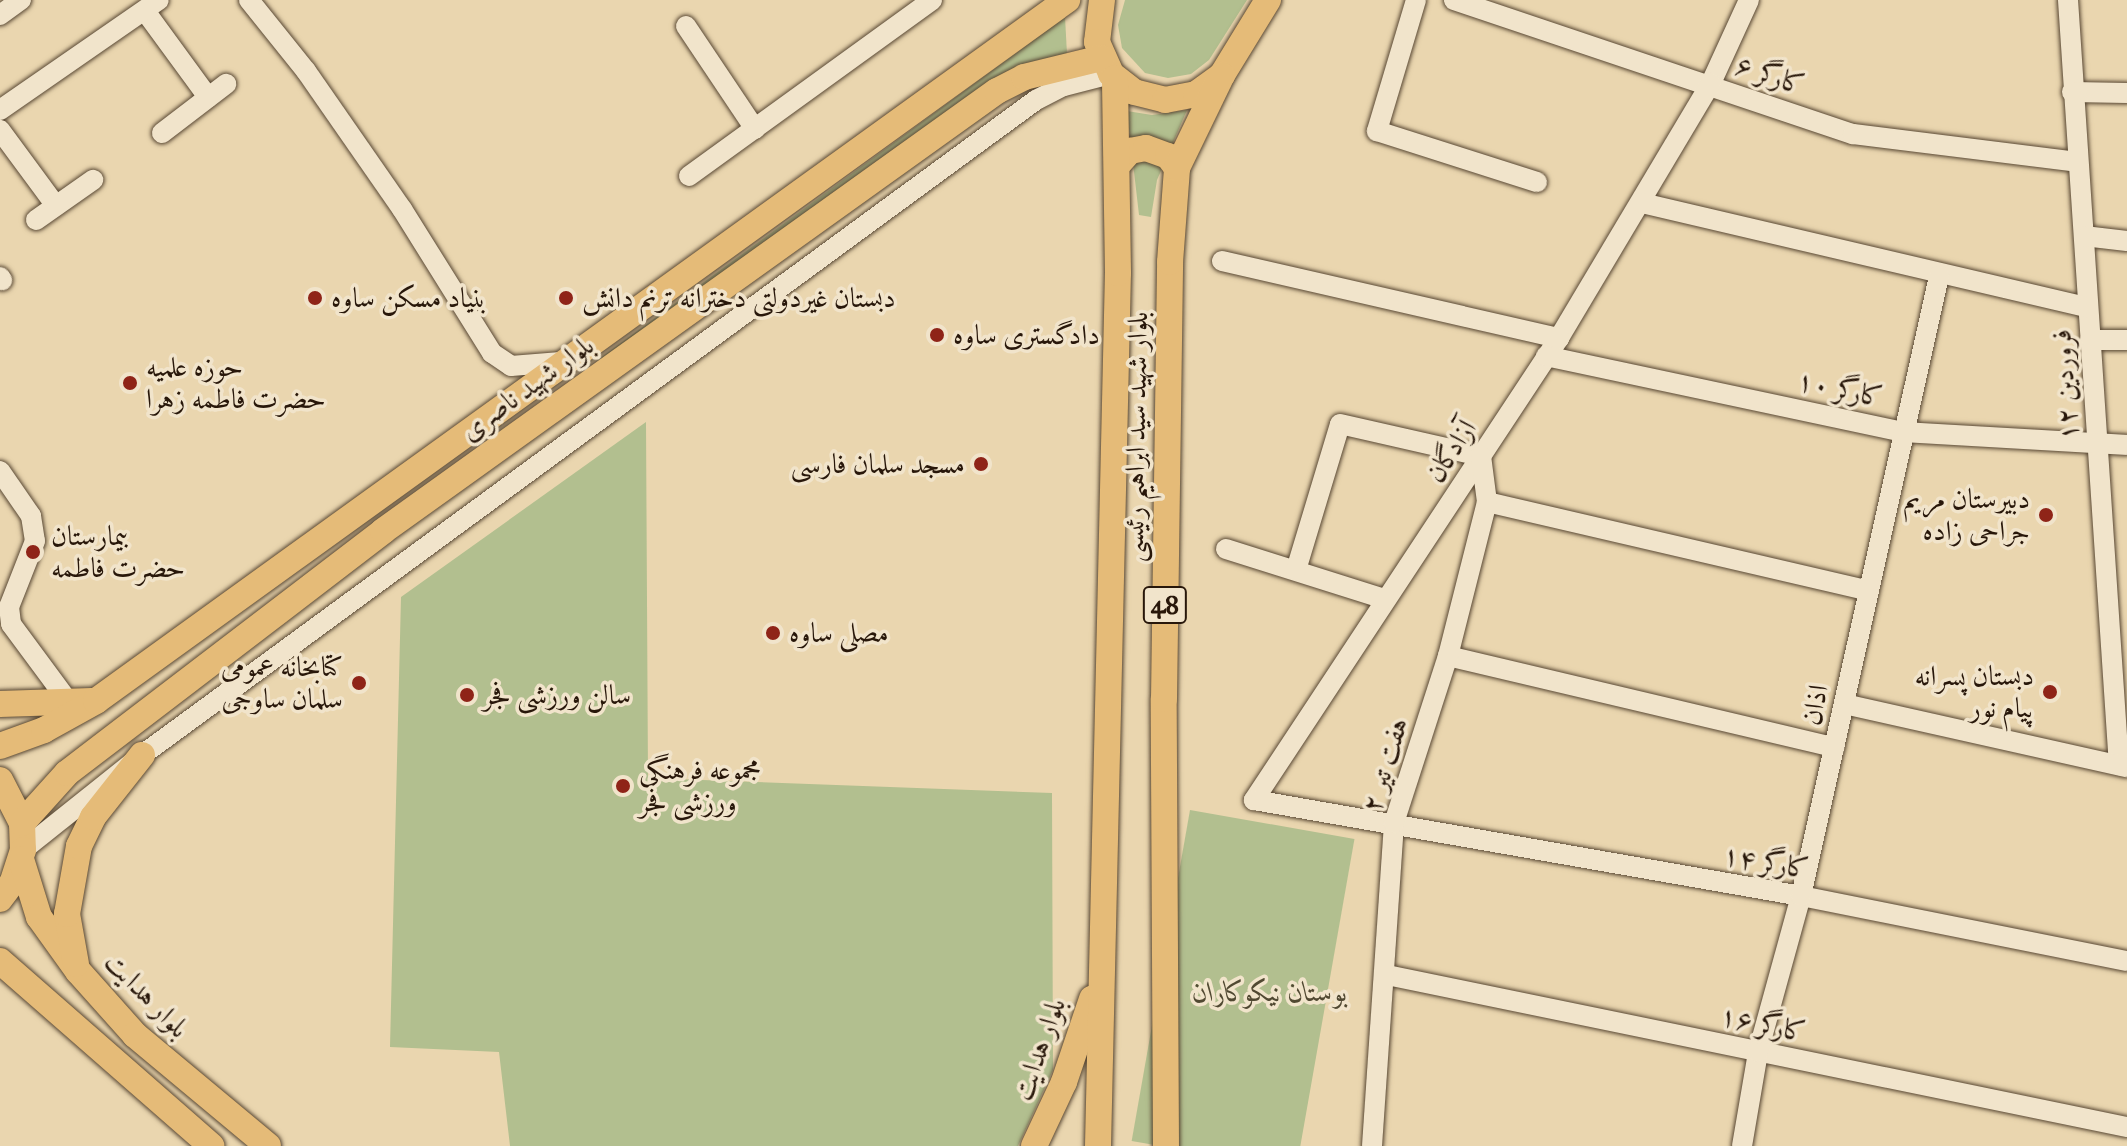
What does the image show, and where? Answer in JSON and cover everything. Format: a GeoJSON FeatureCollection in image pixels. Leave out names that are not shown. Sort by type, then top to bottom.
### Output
{"type":"FeatureCollection","features":[{"type":"Feature","properties":{"kind":"main road","name":"بلوار شهید ناصری"},"geometry":{"type":"LineString","coordinates":[[0,746],[44,730],[96,701],[577,359],[1067,0]]}},
{"type":"Feature","properties":{"kind":"main road","name":"48"},"geometry":{"type":"LineString","coordinates":[[1102,0],[1096,26],[1109,70],[1134,92],[1165,100],[1196,94],[1222,75],[1268,0]]}},
{"type":"Feature","properties":{"kind":"main road","name":"بلوار شهید ناصری"},"geometry":{"type":"LineString","coordinates":[[22,823],[78,764],[383,531],[997,91],[1024,77],[1109,70]]}},
{"type":"Feature","properties":{"kind":"main road","name":"بلوار شهید سید ابراهیم رئیسی"},"geometry":{"type":"LineString","coordinates":[[1098,1146],[1120,162],[1109,70]]}},
{"type":"Feature","properties":{"kind":"main road","name":"بلوار شهید سید ابراهیم رئیسی"},"geometry":{"type":"LineString","coordinates":[[1166,1146],[1164,699],[1170,262],[1177,168],[1222,75]]}},
{"type":"Feature","properties":{"kind":"main road"},"geometry":{"type":"LineString","coordinates":[[1120,162],[1130,151],[1146,148],[1162,151],[1177,168]]}},
{"type":"Feature","properties":{"kind":"main road"},"geometry":{"type":"LineString","coordinates":[[0,704],[96,701]]}},
{"type":"Feature","properties":{"kind":"main road"},"geometry":{"type":"LineString","coordinates":[[78,971],[67,914],[79,846],[93,817],[142,755]]}},
{"type":"Feature","properties":{"kind":"main road"},"geometry":{"type":"LineString","coordinates":[[0,780],[22,823],[22,854],[0,899]]}},
{"type":"Feature","properties":{"kind":"main road","name":"بلوار هدایت"},"geometry":{"type":"LineString","coordinates":[[22,854],[39,917],[78,971],[135,1035],[268,1146]]}},
{"type":"Feature","properties":{"kind":"main road"},"geometry":{"type":"LineString","coordinates":[[0,961],[45,996],[106,1057],[211,1146]]}},
{"type":"Feature","properties":{"kind":"main road","name":"بلوار هدایت"},"geometry":{"type":"LineString","coordinates":[[1034,1146],[1064,1082],[1100,973]]}},
{"type":"Feature","properties":{"kind":"main road"},"geometry":{"type":"LineString","coordinates":[[0,979],[45,996]]}},
{"type":"Feature","properties":{"kind":"street"},"geometry":{"type":"LineString","coordinates":[[0,15],[21,0]]}},
{"type":"Feature","properties":{"kind":"street"},"geometry":{"type":"LineString","coordinates":[[249,0],[306,71],[500,361],[535,368],[577,359]]}},
{"type":"Feature","properties":{"kind":"street"},"geometry":{"type":"LineString","coordinates":[[689,176],[932,0]]}},
{"type":"Feature","properties":{"kind":"street"},"geometry":{"type":"LineString","coordinates":[[1416,0],[1377,131],[1537,182]]}},
{"type":"Feature","properties":{"kind":"street","name":"کارگر ۶"},"geometry":{"type":"LineString","coordinates":[[1454,0],[1711,83],[1853,134],[2077,162]]}},
{"type":"Feature","properties":{"kind":"street","name":"آزادگان"},"geometry":{"type":"LineString","coordinates":[[1394,823],[1254,800],[1559,338],[1711,83],[1749,0]]}},
{"type":"Feature","properties":{"kind":"street","name":"۱۲ فروردین"},"geometry":{"type":"LineString","coordinates":[[2068,0],[2097,444],[2118,633],[2123,766]]}},
{"type":"Feature","properties":{"kind":"street"},"geometry":{"type":"LineString","coordinates":[[0,110],[152,5],[208,97]]}},
{"type":"Feature","properties":{"kind":"street"},"geometry":{"type":"LineString","coordinates":[[686,26],[755,129]]}},
{"type":"Feature","properties":{"kind":"street"},"geometry":{"type":"LineString","coordinates":[[22,854],[142,755],[1036,100],[1109,70]]}},
{"type":"Feature","properties":{"kind":"street"},"geometry":{"type":"LineString","coordinates":[[162,133],[226,84]]}},
{"type":"Feature","properties":{"kind":"street"},"geometry":{"type":"LineString","coordinates":[[2072,92],[2127,93]]}},
{"type":"Feature","properties":{"kind":"street"},"geometry":{"type":"LineString","coordinates":[[0,130],[56,206]]}},
{"type":"Feature","properties":{"kind":"street"},"geometry":{"type":"LineString","coordinates":[[36,220],[93,180]]}},
{"type":"Feature","properties":{"kind":"street"},"geometry":{"type":"LineString","coordinates":[[1642,203],[1939,276],[2087,307]]}},
{"type":"Feature","properties":{"kind":"street"},"geometry":{"type":"LineString","coordinates":[[2084,236],[2127,241]]}},
{"type":"Feature","properties":{"kind":"street"},"geometry":{"type":"LineString","coordinates":[[1222,261],[1559,338]]}},
{"type":"Feature","properties":{"kind":"street","name":"اذان"},"geometry":{"type":"LineString","coordinates":[[1742,1146],[1758,1052],[1801,896],[1939,276]]}},
{"type":"Feature","properties":{"kind":"street"},"geometry":{"type":"LineString","coordinates":[[2090,340],[2127,340]]}},
{"type":"Feature","properties":{"kind":"street","name":"کارگر ۱۰"},"geometry":{"type":"LineString","coordinates":[[1546,356],[1904,432],[2127,445]]}},
{"type":"Feature","properties":{"kind":"street"},"geometry":{"type":"LineString","coordinates":[[1296,570],[1340,424],[1481,456]]}},
{"type":"Feature","properties":{"kind":"street","name":"هفت تیر ۲"},"geometry":{"type":"LineString","coordinates":[[1378,1145],[1394,823],[1448,656],[1487,502],[1481,456]]}},
{"type":"Feature","properties":{"kind":"street"},"geometry":{"type":"LineString","coordinates":[[0,471],[31,516],[35,541],[5,624],[68,701]]}},
{"type":"Feature","properties":{"kind":"street"},"geometry":{"type":"LineString","coordinates":[[1487,502],[1869,591]]}},
{"type":"Feature","properties":{"kind":"street"},"geometry":{"type":"LineString","coordinates":[[1226,549],[1385,599]]}},
{"type":"Feature","properties":{"kind":"street"},"geometry":{"type":"LineString","coordinates":[[1448,656],[1834,747]]}},
{"type":"Feature","properties":{"kind":"street"},"geometry":{"type":"LineString","coordinates":[[1844,704],[2123,766]]}},
{"type":"Feature","properties":{"kind":"street","name":"کارگر ۱۴"},"geometry":{"type":"LineString","coordinates":[[1394,823],[1801,896],[2127,961]]}},
{"type":"Feature","properties":{"kind":"street","name":"کارگر ۱۶"},"geometry":{"type":"LineString","coordinates":[[1387,975],[2127,1127]]}},
{"type":"Feature","properties":{"kind":"green space"},"geometry":{"type":"Polygon","coordinates":[[[1125,0],[1247,0],[1209,60],[1191,74],[1168,78],[1145,73],[1122,48],[1118,25],[1125,0]]]}},
{"type":"Feature","properties":{"kind":"green space"},"geometry":{"type":"Polygon","coordinates":[[[1065,17],[1067,54],[627,349],[595,362],[1065,17]]]}},
{"type":"Feature","properties":{"kind":"green space"},"geometry":{"type":"Polygon","coordinates":[[[1187,110],[1157,180],[1151,217],[1139,215],[1127,111],[1152,115],[1187,110]]]}},
{"type":"Feature","properties":{"kind":"green space","name":"مجموعه فرهنگی ورزشی فجر"},"geometry":{"type":"Polygon","coordinates":[[[646,422],[648,778],[1052,793],[1053,1070],[1018,1146],[510,1146],[499,1052],[390,1047],[401,597],[646,422]]]}},
{"type":"Feature","properties":{"kind":"green space","name":"بوستان نیکوکاران"},"geometry":{"type":"Polygon","coordinates":[[[1190,810],[1354,839],[1300,1146],[1161,1146],[1132,1141],[1190,810]]]}},
{"type":"Feature","properties":{"kind":"place","name":"بنیاد مسکن ساوه"},"geometry":{"type":"Point","coordinates":[315,298]}},
{"type":"Feature","properties":{"kind":"place","name":"دبستان غیردولتی دخترانه ترنم دانش"},"geometry":{"type":"Point","coordinates":[566,298]}},
{"type":"Feature","properties":{"kind":"place","name":"دادگستری ساوه"},"geometry":{"type":"Point","coordinates":[937,335]}},
{"type":"Feature","properties":{"kind":"place","name":"حوزه علمیه حضرت فاطمه زهرا"},"geometry":{"type":"Point","coordinates":[130,383]}},
{"type":"Feature","properties":{"kind":"place","name":"مسجد سلمان فارسی"},"geometry":{"type":"Point","coordinates":[981,464]}},
{"type":"Feature","properties":{"kind":"place","name":"دبیرستان مریم جراحی زاده"},"geometry":{"type":"Point","coordinates":[2046,515]}},
{"type":"Feature","properties":{"kind":"place","name":"بیمارستان حضرت فاطمه"},"geometry":{"type":"Point","coordinates":[33,552]}},
{"type":"Feature","properties":{"kind":"place","name":"مصلی ساوه"},"geometry":{"type":"Point","coordinates":[773,633]}},
{"type":"Feature","properties":{"kind":"place","name":"کتابخانه عمومی سلمان ساوجی"},"geometry":{"type":"Point","coordinates":[359,683]}},
{"type":"Feature","properties":{"kind":"place","name":"دبستان پسرانه پیام نور"},"geometry":{"type":"Point","coordinates":[2050,692]}},
{"type":"Feature","properties":{"kind":"place","name":"سالن ورزشی فجر"},"geometry":{"type":"Point","coordinates":[467,695]}},
{"type":"Feature","properties":{"kind":"place","name":"مجموعه فرهنگی ورزشی فجر"},"geometry":{"type":"Point","coordinates":[623,786]}}]}
